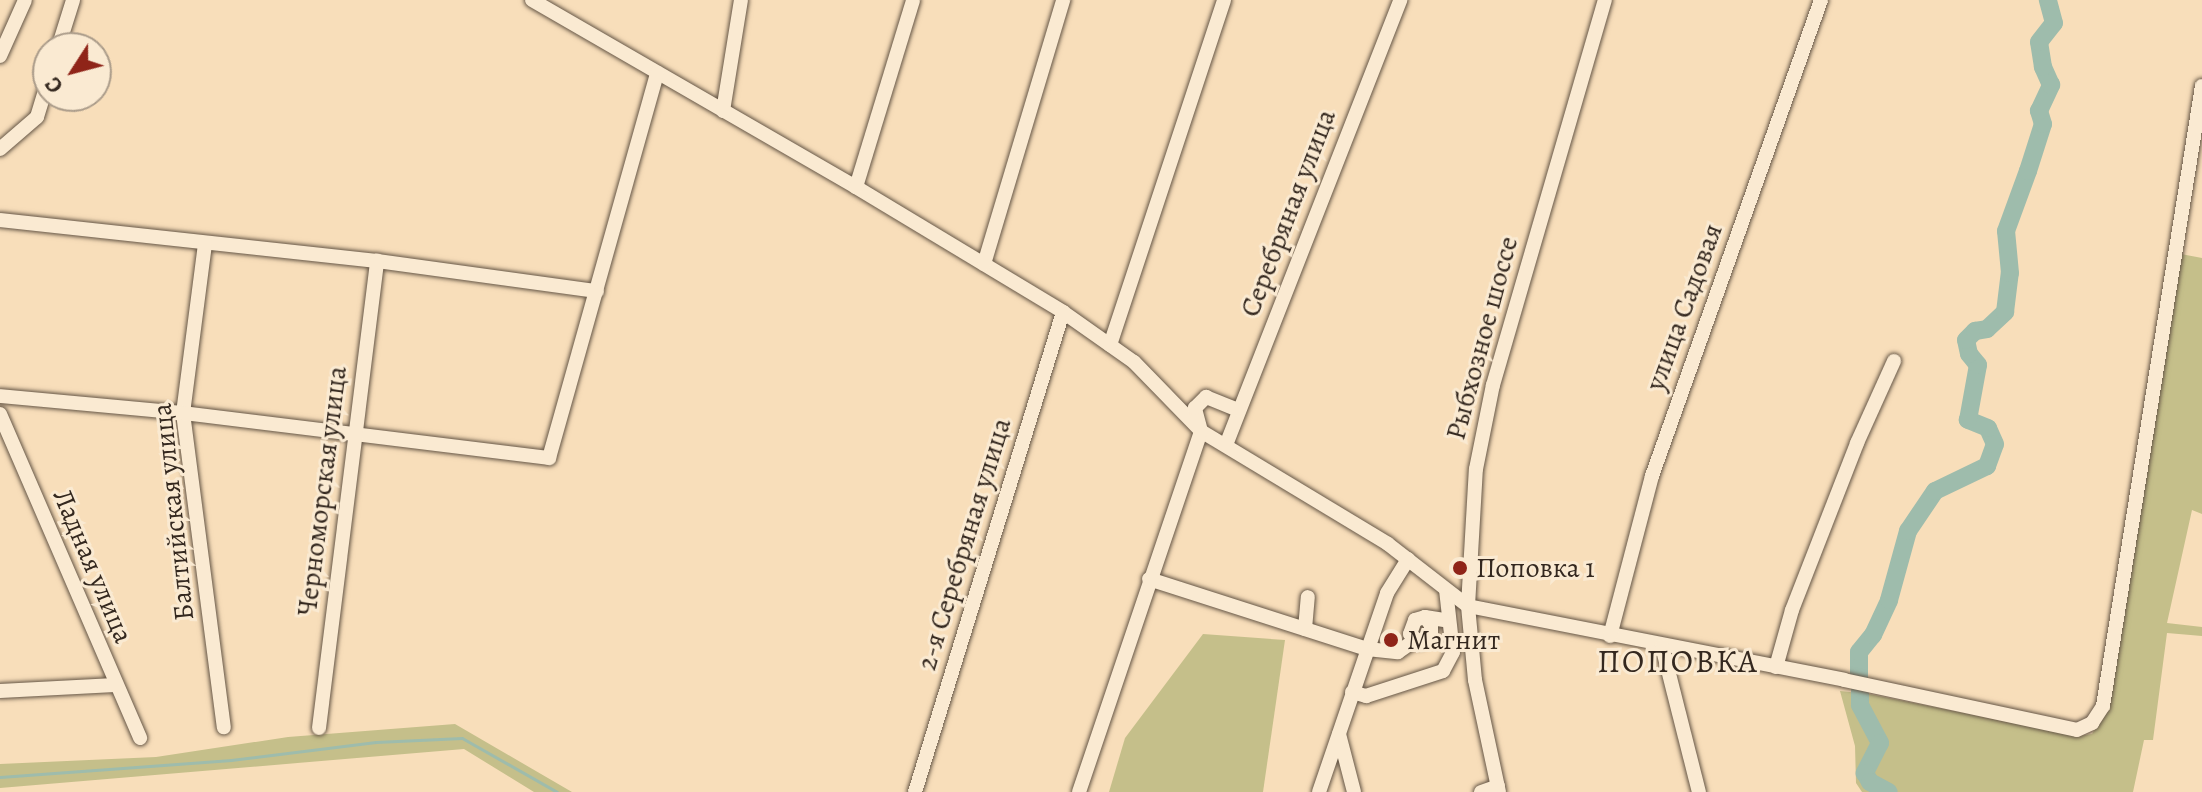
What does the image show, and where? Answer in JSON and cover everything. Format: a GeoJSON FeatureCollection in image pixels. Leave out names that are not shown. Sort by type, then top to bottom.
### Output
{"type":"FeatureCollection","features":[{"type":"Feature","properties":{"kind":"street"},"geometry":{"type":"LineString","coordinates":[[0,56],[25,0]]}},
{"type":"Feature","properties":{"kind":"street"},"geometry":{"type":"LineString","coordinates":[[63,32],[73,0]]}},
{"type":"Feature","properties":{"kind":"street"},"geometry":{"type":"LineString","coordinates":[[532,0],[856,187],[1063,312],[1134,362],[1201,431],[1408,559],[1468,606],[2077,730],[2092,723],[2103,706],[2202,86]]}},
{"type":"Feature","properties":{"kind":"street"},"geometry":{"type":"LineString","coordinates":[[723,111],[741,0]]}},
{"type":"Feature","properties":{"kind":"street"},"geometry":{"type":"LineString","coordinates":[[856,187],[913,0]]}},
{"type":"Feature","properties":{"kind":"street"},"geometry":{"type":"LineString","coordinates":[[984,264],[1063,0]]}},
{"type":"Feature","properties":{"kind":"street"},"geometry":{"type":"LineString","coordinates":[[1110,345],[1224,0]]}},
{"type":"Feature","properties":{"kind":"street","name":"Серебряная улица"},"geometry":{"type":"LineString","coordinates":[[1226,445],[1400,0]]}},
{"type":"Feature","properties":{"kind":"street","name":"Рыбхозное шоссе"},"geometry":{"type":"LineString","coordinates":[[1499,789],[1475,680],[1468,606],[1476,469],[1484,420],[1605,0]]}},
{"type":"Feature","properties":{"kind":"street","name":"улица Садовая"},"geometry":{"type":"LineString","coordinates":[[1610,636],[1652,476],[1821,0]]}},
{"type":"Feature","properties":{"kind":"street"},"geometry":{"type":"LineString","coordinates":[[0,396],[183,413],[549,458],[657,73]]}},
{"type":"Feature","properties":{"kind":"street"},"geometry":{"type":"LineString","coordinates":[[0,149],[37,117],[39,112]]}},
{"type":"Feature","properties":{"kind":"street"},"geometry":{"type":"LineString","coordinates":[[0,220],[377,261],[597,291]]}},
{"type":"Feature","properties":{"kind":"street","name":"Балтийская улица"},"geometry":{"type":"LineString","coordinates":[[205,244],[183,413],[224,727]]}},
{"type":"Feature","properties":{"kind":"street","name":"Черноморская улица"},"geometry":{"type":"LineString","coordinates":[[319,728],[377,261]]}},
{"type":"Feature","properties":{"kind":"street","name":"2-я Серебряная улица"},"geometry":{"type":"LineString","coordinates":[[915,792],[1063,312]]}},
{"type":"Feature","properties":{"kind":"street"},"geometry":{"type":"LineString","coordinates":[[1776,667],[1792,610],[1857,443],[1894,361]]}},
{"type":"Feature","properties":{"kind":"street"},"geometry":{"type":"LineString","coordinates":[[1079,792],[1201,431],[1194,414],[1201,400],[1215,398],[1239,410]]}},
{"type":"Feature","properties":{"kind":"street","name":"Ладная улица"},"geometry":{"type":"LineString","coordinates":[[0,414],[140,738]]}},
{"type":"Feature","properties":{"kind":"street"},"geometry":{"type":"LineString","coordinates":[[1319,792],[1387,593],[1408,559]]}},
{"type":"Feature","properties":{"kind":"street"},"geometry":{"type":"LineString","coordinates":[[1149,579],[1367,649],[1398,652],[1415,640],[1410,634],[1412,624],[1425,617],[1449,621]]}},
{"type":"Feature","properties":{"kind":"street"},"geometry":{"type":"LineString","coordinates":[[1352,692],[1366,696],[1443,671],[1453,652],[1446,590]]}},
{"type":"Feature","properties":{"kind":"street"},"geometry":{"type":"LineString","coordinates":[[1305,629],[1308,597]]}},
{"type":"Feature","properties":{"kind":"street"},"geometry":{"type":"LineString","coordinates":[[1662,646],[1699,792]]}},
{"type":"Feature","properties":{"kind":"street"},"geometry":{"type":"LineString","coordinates":[[0,691],[115,685]]}},
{"type":"Feature","properties":{"kind":"street"},"geometry":{"type":"LineString","coordinates":[[1339,733],[1354,792]]}},
{"type":"Feature","properties":{"kind":"street"},"geometry":{"type":"LineString","coordinates":[[1481,792],[1499,789]]}},
{"type":"Feature","properties":{"kind":"shaded area"},"geometry":{"type":"Polygon","coordinates":[[[2181,254],[2202,258],[2202,514],[2192,510],[2167,623],[2202,627],[2202,636],[2167,633],[2153,740],[2144,740],[2133,792],[1862,792],[1856,783],[1855,746],[1840,691],[1869,694],[2078,736],[2092,734],[2103,716],[2181,254]]]}},
{"type":"Feature","properties":{"kind":"shaded area"},"geometry":{"type":"Polygon","coordinates":[[[1203,634],[1285,640],[1263,792],[1109,792],[1125,738],[1203,634]]]}},
{"type":"Feature","properties":{"kind":"shaded area"},"geometry":{"type":"Polygon","coordinates":[[[455,724],[572,792],[534,792],[464,749],[0,788],[0,764],[156,757],[288,737],[455,724]]]}},
{"type":"Feature","properties":{"kind":"waterway"},"geometry":{"type":"LineString","coordinates":[[1859,679],[1859,652],[1873,635],[1889,600],[1908,531],[1935,491],[1987,466],[1995,444],[1988,428],[1968,420],[1978,365],[1969,354],[1966,340],[1975,331],[1987,329],[2005,312],[2010,273],[2006,231],[2043,124],[2039,111],[2051,85],[2043,67],[2039,42],[2054,23],[2048,0]]}},
{"type":"Feature","properties":{"kind":"waterway"},"geometry":{"type":"LineString","coordinates":[[1860,691],[1860,705],[1880,743],[1865,773],[1870,782],[1889,792]]}},
{"type":"Feature","properties":{"kind":"waterway"},"geometry":{"type":"LineString","coordinates":[[0,777],[231,760],[376,742],[462,738],[557,792]]}},
{"type":"Feature","properties":{"kind":"place","name":"Поповка 1"},"geometry":{"type":"Point","coordinates":[1460,568]}},
{"type":"Feature","properties":{"kind":"place","name":"Магнит"},"geometry":{"type":"Point","coordinates":[1391,640]}},
{"type":"Feature","properties":{"kind":"district","name":"ПОПОВКА"},"geometry":{"type":"Point","coordinates":[1678,661]}}]}
